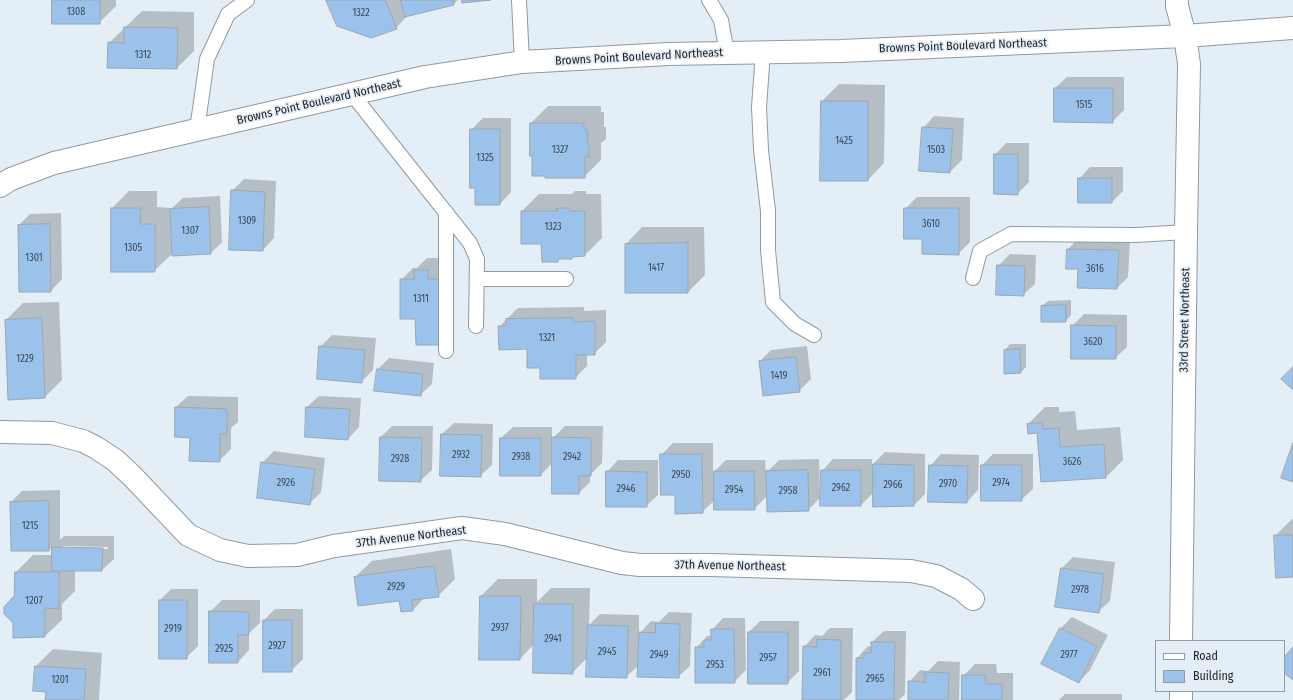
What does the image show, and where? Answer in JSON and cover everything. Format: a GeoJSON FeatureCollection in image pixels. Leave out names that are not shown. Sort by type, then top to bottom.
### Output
{"type":"FeatureCollection","features":[{"type":"Feature","properties":{"kind":"street","name":"33rd Street Northeast"},"geometry":{"type":"LineString","coordinates":[[1177,0],[1177,6],[1185,36],[1189,64],[1181,640]]}},
{"type":"Feature","properties":{"kind":"street","name":"Browns Point Boulevard Northeast"},"geometry":{"type":"LineString","coordinates":[[0,186],[11,179],[54,163],[425,77],[522,62],[668,54],[841,51],[1185,36],[1293,28]]}},
{"type":"Feature","properties":{"kind":"street","name":"37th Avenue Northeast"},"geometry":{"type":"LineString","coordinates":[[0,432],[52,433],[83,441],[95,446],[133,477],[188,535],[220,550],[248,556],[297,555],[334,546],[462,528],[505,534],[622,564],[911,571],[936,576],[961,589],[973,599]]}},
{"type":"Feature","properties":{"kind":"lane"},"geometry":{"type":"LineString","coordinates":[[196,130],[208,59],[228,14],[248,0]]}},
{"type":"Feature","properties":{"kind":"lane"},"geometry":{"type":"LineString","coordinates":[[519,0],[522,62]]}},
{"type":"Feature","properties":{"kind":"lane"},"geometry":{"type":"LineString","coordinates":[[708,0],[721,20],[727,53]]}},
{"type":"Feature","properties":{"kind":"lane"},"geometry":{"type":"LineString","coordinates":[[763,52],[759,107],[761,150],[768,211],[768,250],[773,302],[794,324],[814,335]]}},
{"type":"Feature","properties":{"kind":"lane"},"geometry":{"type":"LineString","coordinates":[[352,94],[470,243],[477,259],[476,326]]}},
{"type":"Feature","properties":{"kind":"lane"},"geometry":{"type":"LineString","coordinates":[[446,212],[446,351]]}},
{"type":"Feature","properties":{"kind":"lane"},"geometry":{"type":"LineString","coordinates":[[973,278],[980,252],[1011,234],[1136,235],[1186,232]]}},
{"type":"Feature","properties":{"kind":"lane"},"geometry":{"type":"LineString","coordinates":[[477,279],[566,279]]}},
{"type":"Feature","properties":{"kind":"building"},"geometry":{"type":"Polygon","coordinates":[[[52,0],[100,0],[100,24],[52,24],[52,0]]]}},
{"type":"Feature","properties":{"kind":"building"},"geometry":{"type":"Polygon","coordinates":[[[326,0],[385,0],[397,29],[371,38],[337,26],[326,0]]]}},
{"type":"Feature","properties":{"kind":"building"},"geometry":{"type":"Polygon","coordinates":[[[401,0],[453,0],[454,5],[405,17],[401,0]]]}},
{"type":"Feature","properties":{"kind":"building"},"geometry":{"type":"Polygon","coordinates":[[[462,0],[491,0],[462,3],[462,0]]]}},
{"type":"Feature","properties":{"kind":"building"},"geometry":{"type":"Polygon","coordinates":[[[124,27],[178,28],[177,69],[107,68],[108,42],[124,43],[124,27]]]}},
{"type":"Feature","properties":{"kind":"building"},"geometry":{"type":"Polygon","coordinates":[[[1054,88],[1113,88],[1113,123],[1054,122],[1054,88]]]}},
{"type":"Feature","properties":{"kind":"building"},"geometry":{"type":"Polygon","coordinates":[[[821,101],[868,101],[868,181],[820,181],[821,101]]]}},
{"type":"Feature","properties":{"kind":"building"},"geometry":{"type":"Polygon","coordinates":[[[530,123],[584,123],[584,129],[587,129],[589,144],[589,157],[585,157],[585,178],[545,178],[545,176],[532,176],[532,156],[530,156],[530,123]]]}},
{"type":"Feature","properties":{"kind":"building"},"geometry":{"type":"Polygon","coordinates":[[[922,127],[953,129],[950,173],[919,171],[922,127]]]}},
{"type":"Feature","properties":{"kind":"building"},"geometry":{"type":"Polygon","coordinates":[[[470,129],[500,129],[500,205],[475,205],[475,188],[470,188],[470,129]]]}},
{"type":"Feature","properties":{"kind":"building"},"geometry":{"type":"Polygon","coordinates":[[[994,154],[1018,154],[1018,195],[994,194],[994,154]]]}},
{"type":"Feature","properties":{"kind":"building"},"geometry":{"type":"Polygon","coordinates":[[[1078,178],[1112,178],[1112,203],[1078,203],[1078,178]]]}},
{"type":"Feature","properties":{"kind":"building"},"geometry":{"type":"Polygon","coordinates":[[[231,190],[265,192],[263,251],[229,250],[231,190]]]}},
{"type":"Feature","properties":{"kind":"building"},"geometry":{"type":"Polygon","coordinates":[[[209,207],[211,254],[172,256],[170,209],[209,207]]]}},
{"type":"Feature","properties":{"kind":"building"},"geometry":{"type":"Polygon","coordinates":[[[111,208],[141,208],[140,224],[155,224],[155,272],[111,272],[111,208]]]}},
{"type":"Feature","properties":{"kind":"building"},"geometry":{"type":"Polygon","coordinates":[[[557,208],[570,208],[570,211],[585,211],[585,256],[572,257],[572,259],[558,259],[558,262],[542,262],[541,244],[521,244],[521,211],[557,211],[557,208]]]}},
{"type":"Feature","properties":{"kind":"building"},"geometry":{"type":"Polygon","coordinates":[[[904,208],[959,208],[959,255],[922,254],[922,239],[904,239],[904,208]]]}},
{"type":"Feature","properties":{"kind":"building"},"geometry":{"type":"Polygon","coordinates":[[[50,224],[51,292],[19,292],[18,225],[50,224]]]}},
{"type":"Feature","properties":{"kind":"building"},"geometry":{"type":"Polygon","coordinates":[[[688,243],[688,293],[625,293],[625,244],[688,243]]]}},
{"type":"Feature","properties":{"kind":"building"},"geometry":{"type":"Polygon","coordinates":[[[1067,249],[1119,250],[1117,289],[1077,288],[1078,269],[1066,269],[1067,249]]]}},
{"type":"Feature","properties":{"kind":"building"},"geometry":{"type":"Polygon","coordinates":[[[997,265],[1025,266],[1024,296],[996,295],[997,265]]]}},
{"type":"Feature","properties":{"kind":"building"},"geometry":{"type":"Polygon","coordinates":[[[414,270],[428,270],[428,279],[441,279],[441,345],[416,345],[415,319],[400,319],[400,279],[414,279],[414,270]]]}},
{"type":"Feature","properties":{"kind":"building"},"geometry":{"type":"Polygon","coordinates":[[[1066,305],[1066,322],[1041,322],[1041,306],[1066,305]]]}},
{"type":"Feature","properties":{"kind":"building"},"geometry":{"type":"Polygon","coordinates":[[[42,318],[45,398],[8,400],[5,320],[42,318]]]}},
{"type":"Feature","properties":{"kind":"building"},"geometry":{"type":"Polygon","coordinates":[[[573,318],[573,322],[595,321],[595,355],[576,355],[576,379],[540,379],[540,368],[527,368],[527,349],[499,350],[498,326],[506,326],[506,319],[573,318]]]}},
{"type":"Feature","properties":{"kind":"building"},"geometry":{"type":"Polygon","coordinates":[[[1071,325],[1116,326],[1116,359],[1071,359],[1071,325]]]}},
{"type":"Feature","properties":{"kind":"building"},"geometry":{"type":"Polygon","coordinates":[[[319,346],[365,350],[362,383],[317,379],[319,346]]]}},
{"type":"Feature","properties":{"kind":"building"},"geometry":{"type":"Polygon","coordinates":[[[1020,349],[1021,373],[1004,374],[1004,350],[1020,349]]]}},
{"type":"Feature","properties":{"kind":"building"},"geometry":{"type":"Polygon","coordinates":[[[796,357],[800,392],[763,396],[759,361],[796,357]]]}},
{"type":"Feature","properties":{"kind":"building"},"geometry":{"type":"Polygon","coordinates":[[[1293,367],[1293,390],[1281,379],[1293,367]]]}},
{"type":"Feature","properties":{"kind":"building"},"geometry":{"type":"Polygon","coordinates":[[[377,369],[423,374],[421,396],[374,391],[377,369]]]}},
{"type":"Feature","properties":{"kind":"building"},"geometry":{"type":"Polygon","coordinates":[[[175,407],[227,409],[227,434],[220,434],[220,462],[189,461],[190,438],[175,437],[175,407]]]}},
{"type":"Feature","properties":{"kind":"building"},"geometry":{"type":"Polygon","coordinates":[[[306,407],[350,409],[348,440],[305,437],[306,407]]]}},
{"type":"Feature","properties":{"kind":"building"},"geometry":{"type":"Polygon","coordinates":[[[1042,423],[1043,429],[1059,428],[1060,447],[1104,444],[1106,478],[1041,482],[1037,433],[1028,434],[1027,424],[1042,423]]]}},
{"type":"Feature","properties":{"kind":"building"},"geometry":{"type":"Polygon","coordinates":[[[441,434],[482,435],[481,477],[440,476],[441,434]]]}},
{"type":"Feature","properties":{"kind":"building"},"geometry":{"type":"Polygon","coordinates":[[[380,437],[422,438],[421,482],[379,481],[380,437]]]}},
{"type":"Feature","properties":{"kind":"building"},"geometry":{"type":"Polygon","coordinates":[[[552,437],[591,438],[591,476],[579,476],[579,494],[552,494],[552,437]]]}},
{"type":"Feature","properties":{"kind":"building"},"geometry":{"type":"Polygon","coordinates":[[[500,438],[541,438],[541,476],[500,476],[500,438]]]}},
{"type":"Feature","properties":{"kind":"building"},"geometry":{"type":"Polygon","coordinates":[[[1293,443],[1293,482],[1281,478],[1293,443]]]}},
{"type":"Feature","properties":{"kind":"building"},"geometry":{"type":"Polygon","coordinates":[[[660,454],[702,454],[703,513],[675,514],[675,495],[661,495],[660,454]]]}},
{"type":"Feature","properties":{"kind":"building"},"geometry":{"type":"Polygon","coordinates":[[[261,462],[315,469],[310,505],[257,498],[261,462]]]}},
{"type":"Feature","properties":{"kind":"building"},"geometry":{"type":"Polygon","coordinates":[[[873,464],[914,465],[914,506],[873,507],[873,464]]]}},
{"type":"Feature","properties":{"kind":"building"},"geometry":{"type":"Polygon","coordinates":[[[929,465],[968,466],[967,503],[928,502],[929,465]]]}},
{"type":"Feature","properties":{"kind":"building"},"geometry":{"type":"Polygon","coordinates":[[[981,465],[1022,465],[1022,501],[981,501],[981,465]]]}},
{"type":"Feature","properties":{"kind":"building"},"geometry":{"type":"Polygon","coordinates":[[[808,470],[809,511],[767,512],[766,471],[808,470]]]}},
{"type":"Feature","properties":{"kind":"building"},"geometry":{"type":"Polygon","coordinates":[[[821,470],[861,470],[861,506],[820,506],[821,470]]]}},
{"type":"Feature","properties":{"kind":"building"},"geometry":{"type":"Polygon","coordinates":[[[606,471],[647,472],[647,507],[606,507],[606,471]]]}},
{"type":"Feature","properties":{"kind":"building"},"geometry":{"type":"Polygon","coordinates":[[[714,471],[754,471],[755,510],[714,510],[714,471]]]}},
{"type":"Feature","properties":{"kind":"building"},"geometry":{"type":"Polygon","coordinates":[[[49,501],[49,551],[11,551],[10,502],[49,501]]]}},
{"type":"Feature","properties":{"kind":"building"},"geometry":{"type":"Polygon","coordinates":[[[1274,535],[1293,535],[1293,577],[1276,578],[1274,535]]]}},
{"type":"Feature","properties":{"kind":"building"},"geometry":{"type":"Polygon","coordinates":[[[52,547],[103,548],[102,571],[52,571],[52,547]]]}},
{"type":"Feature","properties":{"kind":"building"},"geometry":{"type":"Polygon","coordinates":[[[434,566],[439,597],[412,600],[413,611],[401,612],[399,601],[358,606],[354,577],[434,566]]]}},
{"type":"Feature","properties":{"kind":"building"},"geometry":{"type":"Polygon","coordinates":[[[1061,568],[1104,574],[1099,613],[1055,607],[1061,568]]]}},
{"type":"Feature","properties":{"kind":"building"},"geometry":{"type":"Polygon","coordinates":[[[15,572],[59,572],[59,609],[45,608],[45,637],[13,638],[13,623],[4,614],[4,607],[14,596],[15,572]]]}},
{"type":"Feature","properties":{"kind":"building"},"geometry":{"type":"Polygon","coordinates":[[[480,596],[521,596],[520,660],[479,660],[480,596]]]}},
{"type":"Feature","properties":{"kind":"building"},"geometry":{"type":"Polygon","coordinates":[[[159,600],[187,600],[187,659],[159,659],[159,600]]]}},
{"type":"Feature","properties":{"kind":"building"},"geometry":{"type":"Polygon","coordinates":[[[534,604],[573,604],[573,674],[533,673],[534,604]]]}},
{"type":"Feature","properties":{"kind":"building"},"geometry":{"type":"Polygon","coordinates":[[[209,611],[249,612],[249,635],[238,635],[238,663],[209,663],[209,611]]]}},
{"type":"Feature","properties":{"kind":"building"},"geometry":{"type":"Polygon","coordinates":[[[263,620],[292,620],[292,672],[263,672],[263,620]]]}},
{"type":"Feature","properties":{"kind":"building"},"geometry":{"type":"Polygon","coordinates":[[[656,623],[680,624],[679,678],[637,677],[639,632],[655,633],[656,623]]]}},
{"type":"Feature","properties":{"kind":"building"},"geometry":{"type":"Polygon","coordinates":[[[588,625],[628,626],[627,678],[586,677],[588,625]]]}},
{"type":"Feature","properties":{"kind":"building"},"geometry":{"type":"Polygon","coordinates":[[[1060,628],[1097,646],[1079,683],[1041,664],[1060,628]]]}},
{"type":"Feature","properties":{"kind":"building"},"geometry":{"type":"Polygon","coordinates":[[[711,629],[734,629],[735,683],[695,683],[695,647],[704,647],[704,640],[711,640],[711,629]]]}},
{"type":"Feature","properties":{"kind":"building"},"geometry":{"type":"Polygon","coordinates":[[[748,632],[788,632],[788,684],[748,684],[748,632]]]}},
{"type":"Feature","properties":{"kind":"building"},"geometry":{"type":"Polygon","coordinates":[[[817,639],[841,640],[841,700],[802,700],[803,646],[817,647],[817,639]]]}},
{"type":"Feature","properties":{"kind":"building"},"geometry":{"type":"Polygon","coordinates":[[[871,642],[895,642],[894,700],[856,700],[856,658],[864,658],[864,653],[871,653],[871,642]]]}},
{"type":"Feature","properties":{"kind":"building"},"geometry":{"type":"Polygon","coordinates":[[[1293,647],[1293,680],[1285,674],[1285,657],[1293,647]]]}},
{"type":"Feature","properties":{"kind":"building"},"geometry":{"type":"Polygon","coordinates":[[[35,666],[86,669],[84,700],[45,700],[46,692],[33,691],[35,666]]]}},
{"type":"Feature","properties":{"kind":"building"},"geometry":{"type":"Polygon","coordinates":[[[925,672],[949,673],[948,700],[908,700],[908,681],[925,682],[925,672]]]}},
{"type":"Feature","properties":{"kind":"building"},"geometry":{"type":"Polygon","coordinates":[[[962,675],[985,675],[986,684],[1002,684],[1002,700],[962,700],[962,675]]]}}]}
